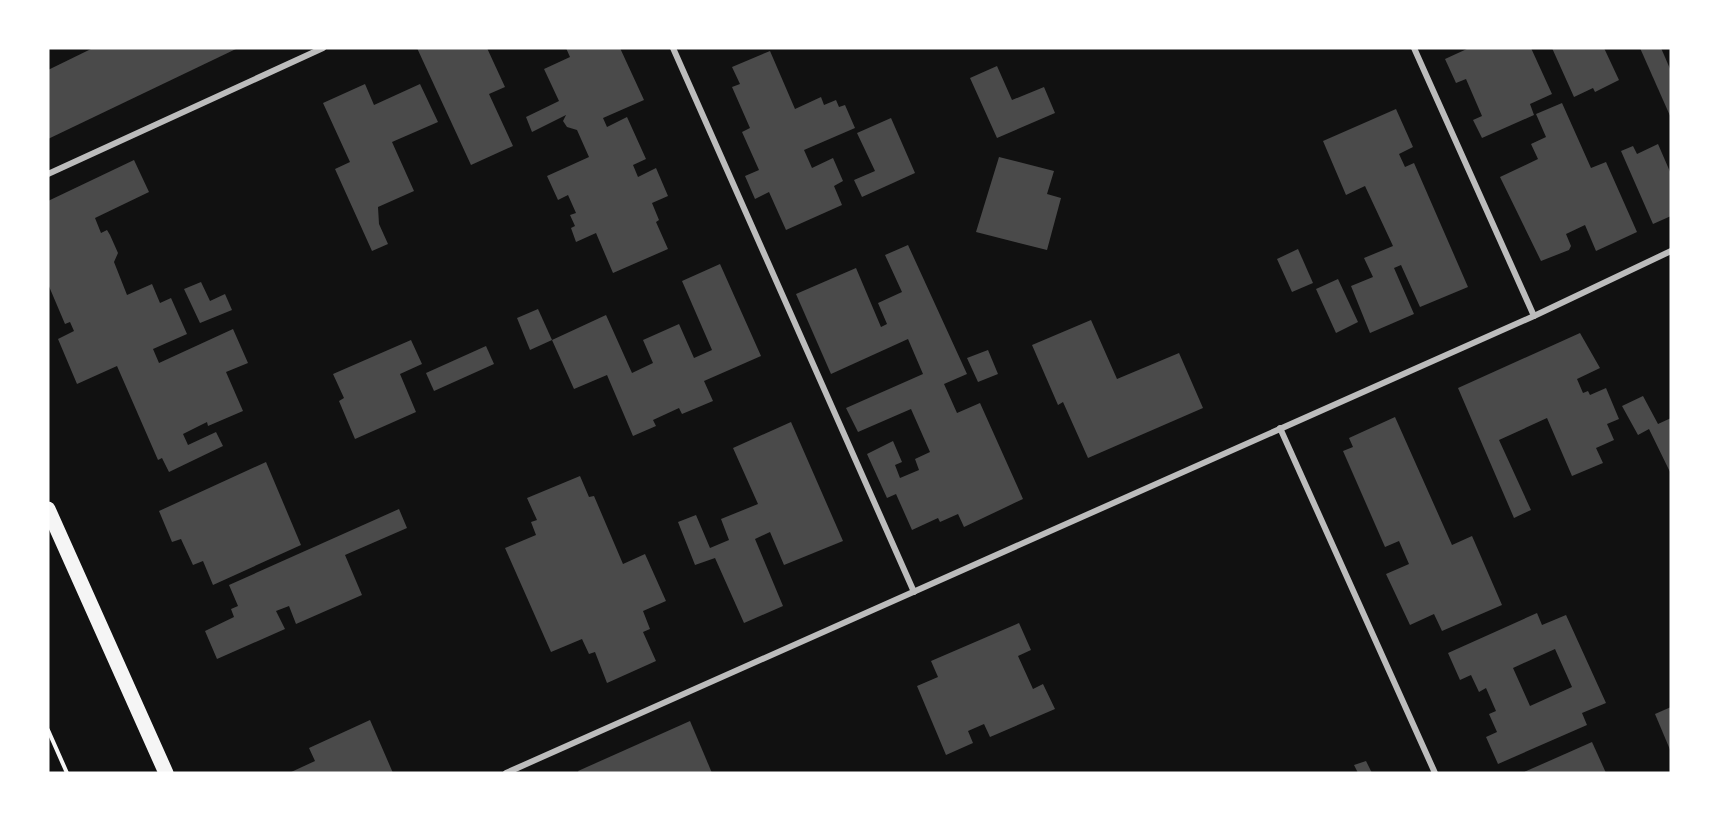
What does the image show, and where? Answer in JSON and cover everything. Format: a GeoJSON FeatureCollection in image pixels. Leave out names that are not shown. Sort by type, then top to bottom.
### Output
{"type":"FeatureCollection","features":[{"type":"Feature","properties":{"kind":"main road"},"geometry":{"type":"LineString","coordinates":[[48,509],[166,773]]}},
{"type":"Feature","properties":{"kind":"street"},"geometry":{"type":"LineString","coordinates":[[48,174],[323,48]]}},
{"type":"Feature","properties":{"kind":"street"},"geometry":{"type":"LineString","coordinates":[[673,48],[914,592]]}},
{"type":"Feature","properties":{"kind":"street"},"geometry":{"type":"LineString","coordinates":[[1414,48],[1534,316]]}},
{"type":"Feature","properties":{"kind":"street"},"geometry":{"type":"LineString","coordinates":[[506,773],[1534,316],[1671,251]]}},
{"type":"Feature","properties":{"kind":"street"},"geometry":{"type":"LineString","coordinates":[[1280,429],[1435,773]]}},
{"type":"Feature","properties":{"kind":"path"},"geometry":{"type":"LineString","coordinates":[[48,730],[67,773]]}},
{"type":"Feature","properties":{"kind":"building"},"geometry":{"type":"Polygon","coordinates":[[[93,48],[238,48],[48,139],[48,70],[93,48]]]}},
{"type":"Feature","properties":{"kind":"building"},"geometry":{"type":"Polygon","coordinates":[[[417,48],[487,48],[505,87],[489,94],[513,146],[471,165],[417,48]]]}},
{"type":"Feature","properties":{"kind":"building"},"geometry":{"type":"Polygon","coordinates":[[[566,48],[620,48],[644,100],[603,118],[607,127],[627,117],[646,159],[633,165],[638,177],[656,168],[668,196],[652,203],[659,220],[656,222],[668,249],[613,273],[596,233],[576,242],[571,228],[575,226],[570,215],[576,213],[568,195],[558,200],[547,176],[589,157],[577,130],[567,127],[563,121],[566,115],[532,132],[526,117],[559,101],[544,69],[570,57],[566,48]]]}},
{"type":"Feature","properties":{"kind":"building"},"geometry":{"type":"Polygon","coordinates":[[[1469,48],[1531,48],[1552,94],[1530,104],[1534,115],[1482,138],[1473,120],[1482,116],[1466,79],[1456,83],[1445,59],[1469,48]]]}},
{"type":"Feature","properties":{"kind":"building"},"geometry":{"type":"Polygon","coordinates":[[[1552,48],[1604,48],[1619,80],[1595,92],[1593,88],[1574,97],[1552,48]]]}},
{"type":"Feature","properties":{"kind":"building"},"geometry":{"type":"Polygon","coordinates":[[[1640,48],[1661,48],[1671,71],[1671,118],[1640,48]]]}},
{"type":"Feature","properties":{"kind":"building"},"geometry":{"type":"Polygon","coordinates":[[[770,51],[795,109],[821,97],[824,105],[836,100],[839,107],[845,105],[855,128],[804,150],[812,168],[833,158],[843,181],[834,186],[842,205],[786,230],[769,192],[755,199],[745,176],[759,170],[742,132],[750,128],[732,87],[740,84],[732,67],[770,51]]]}},
{"type":"Feature","properties":{"kind":"building"},"geometry":{"type":"Polygon","coordinates":[[[997,66],[1012,100],[1044,87],[1055,113],[997,138],[970,78],[997,66]]]}},
{"type":"Feature","properties":{"kind":"building"},"geometry":{"type":"Polygon","coordinates":[[[365,84],[374,105],[420,84],[438,122],[392,142],[414,191],[378,207],[379,224],[388,244],[372,251],[335,169],[350,162],[323,103],[365,84]]]}},
{"type":"Feature","properties":{"kind":"building"},"geometry":{"type":"Polygon","coordinates":[[[1562,103],[1591,168],[1606,162],[1637,232],[1596,251],[1585,225],[1566,234],[1571,246],[1569,250],[1541,261],[1500,177],[1538,159],[1531,144],[1546,137],[1536,114],[1562,103]]]}},
{"type":"Feature","properties":{"kind":"building"},"geometry":{"type":"Polygon","coordinates":[[[1396,109],[1413,147],[1399,154],[1405,167],[1414,163],[1468,287],[1420,307],[1401,265],[1394,268],[1414,314],[1370,333],[1351,286],[1373,277],[1364,258],[1393,246],[1365,186],[1346,195],[1323,141],[1396,109]]]}},
{"type":"Feature","properties":{"kind":"building"},"geometry":{"type":"Polygon","coordinates":[[[891,118],[915,173],[862,197],[854,180],[875,171],[857,133],[891,118]]]}},
{"type":"Feature","properties":{"kind":"building"},"geometry":{"type":"Polygon","coordinates":[[[1658,144],[1671,174],[1671,216],[1653,224],[1621,151],[1633,146],[1637,154],[1658,144]]]}},
{"type":"Feature","properties":{"kind":"building"},"geometry":{"type":"Polygon","coordinates":[[[999,157],[1054,171],[1047,194],[1061,198],[1047,250],[976,232],[999,157]]]}},
{"type":"Feature","properties":{"kind":"building"},"geometry":{"type":"Polygon","coordinates":[[[134,160],[149,192],[95,218],[101,233],[107,230],[118,253],[114,262],[127,295],[152,284],[160,303],[171,298],[187,334],[153,349],[159,363],[233,329],[248,363],[226,372],[243,411],[208,426],[207,422],[183,434],[188,445],[216,432],[223,446],[169,472],[162,458],[158,460],[117,366],[77,384],[58,339],[74,331],[70,322],[65,324],[48,284],[48,201],[134,160]]]}},
{"type":"Feature","properties":{"kind":"building"},"geometry":{"type":"Polygon","coordinates":[[[908,245],[967,374],[944,384],[957,413],[980,403],[1023,499],[964,527],[958,514],[940,522],[938,518],[912,530],[896,494],[887,498],[867,454],[893,441],[902,462],[895,465],[900,478],[919,470],[915,459],[930,452],[911,409],[858,432],[846,408],[923,374],[908,339],[831,374],[796,294],[856,268],[881,327],[887,324],[878,303],[902,292],[885,255],[908,245]]]}},
{"type":"Feature","properties":{"kind":"building"},"geometry":{"type":"Polygon","coordinates":[[[1298,249],[1313,283],[1292,292],[1277,259],[1298,249]]]}},
{"type":"Feature","properties":{"kind":"building"},"geometry":{"type":"Polygon","coordinates":[[[720,264],[761,356],[704,381],[713,401],[682,414],[679,408],[653,420],[656,426],[633,436],[607,375],[574,389],[552,340],[606,315],[632,373],[653,363],[643,340],[679,324],[694,358],[712,350],[682,281],[720,264]]]}},
{"type":"Feature","properties":{"kind":"building"},"geometry":{"type":"Polygon","coordinates":[[[1338,279],[1358,322],[1336,333],[1316,289],[1338,279]]]}},
{"type":"Feature","properties":{"kind":"building"},"geometry":{"type":"Polygon","coordinates":[[[201,282],[210,301],[225,294],[232,310],[200,323],[184,289],[201,282]]]}},
{"type":"Feature","properties":{"kind":"building"},"geometry":{"type":"Polygon","coordinates":[[[538,309],[552,340],[530,350],[517,318],[538,309]]]}},
{"type":"Feature","properties":{"kind":"building"},"geometry":{"type":"Polygon","coordinates":[[[1091,320],[1117,379],[1179,353],[1203,408],[1088,458],[1063,402],[1058,405],[1032,345],[1091,320]]]}},
{"type":"Feature","properties":{"kind":"building"},"geometry":{"type":"Polygon","coordinates":[[[1580,333],[1600,368],[1577,379],[1583,393],[1588,391],[1590,395],[1606,388],[1619,419],[1607,424],[1614,440],[1596,448],[1603,463],[1572,476],[1547,418],[1499,440],[1531,510],[1514,518],[1458,388],[1580,333]]]}},
{"type":"Feature","properties":{"kind":"building"},"geometry":{"type":"Polygon","coordinates":[[[411,340],[422,364],[400,374],[416,412],[355,439],[339,401],[344,398],[333,374],[411,340]]]}},
{"type":"Feature","properties":{"kind":"building"},"geometry":{"type":"Polygon","coordinates":[[[486,346],[494,364],[434,391],[426,373],[486,346]]]}},
{"type":"Feature","properties":{"kind":"building"},"geometry":{"type":"Polygon","coordinates":[[[988,350],[998,374],[978,382],[967,358],[988,350]]]}},
{"type":"Feature","properties":{"kind":"building"},"geometry":{"type":"Polygon","coordinates":[[[1643,396],[1658,424],[1671,418],[1671,474],[1649,429],[1638,435],[1622,406],[1643,396]]]}},
{"type":"Feature","properties":{"kind":"building"},"geometry":{"type":"Polygon","coordinates":[[[1395,417],[1452,545],[1472,536],[1502,605],[1442,631],[1434,614],[1410,625],[1386,574],[1409,564],[1399,541],[1385,547],[1343,451],[1353,447],[1349,438],[1395,417]]]}},
{"type":"Feature","properties":{"kind":"building"},"geometry":{"type":"Polygon","coordinates":[[[791,422],[843,541],[784,565],[770,532],[755,539],[783,606],[744,623],[715,558],[695,565],[678,522],[696,515],[710,548],[729,540],[721,519],[758,504],[733,448],[791,422]]]}},
{"type":"Feature","properties":{"kind":"building"},"geometry":{"type":"Polygon","coordinates":[[[266,462],[301,545],[213,585],[203,561],[193,565],[181,539],[172,542],[159,511],[266,462]]]}},
{"type":"Feature","properties":{"kind":"building"},"geometry":{"type":"Polygon","coordinates":[[[580,476],[589,497],[594,496],[623,564],[645,554],[666,601],[643,611],[650,629],[643,632],[656,661],[607,683],[595,652],[589,654],[582,639],[551,652],[505,548],[536,535],[531,522],[537,520],[527,498],[580,476]]]}},
{"type":"Feature","properties":{"kind":"building"},"geometry":{"type":"Polygon","coordinates":[[[399,509],[407,528],[345,555],[362,595],[296,624],[289,606],[276,611],[285,629],[217,659],[205,631],[234,617],[231,609],[238,606],[229,585],[399,509]]]}},
{"type":"Feature","properties":{"kind":"building"},"geometry":{"type":"Polygon","coordinates":[[[1537,613],[1542,625],[1566,615],[1606,703],[1582,713],[1587,725],[1498,764],[1486,737],[1497,732],[1489,714],[1496,711],[1486,688],[1479,692],[1471,675],[1460,680],[1448,653],[1537,613]],[[1555,649],[1513,668],[1530,706],[1572,687],[1555,649]]]}},
{"type":"Feature","properties":{"kind":"building"},"geometry":{"type":"Polygon","coordinates":[[[1019,623],[1031,650],[1018,656],[1033,689],[1043,684],[1055,709],[990,737],[984,724],[968,731],[973,743],[946,755],[917,686],[938,677],[931,661],[1019,623]]]}},
{"type":"Feature","properties":{"kind":"building"},"geometry":{"type":"Polygon","coordinates":[[[1671,707],[1671,752],[1655,714],[1671,707]]]}},
{"type":"Feature","properties":{"kind":"building"},"geometry":{"type":"Polygon","coordinates":[[[370,720],[393,773],[289,773],[315,761],[309,748],[370,720]]]}},
{"type":"Feature","properties":{"kind":"building"},"geometry":{"type":"Polygon","coordinates":[[[690,721],[712,773],[579,773],[578,771],[690,721]]]}},
{"type":"Feature","properties":{"kind":"building"},"geometry":{"type":"Polygon","coordinates":[[[1592,742],[1606,773],[1522,773],[1592,742]]]}},
{"type":"Feature","properties":{"kind":"building"},"geometry":{"type":"Polygon","coordinates":[[[1366,761],[1372,773],[1358,773],[1354,765],[1366,761]]]}}]}
